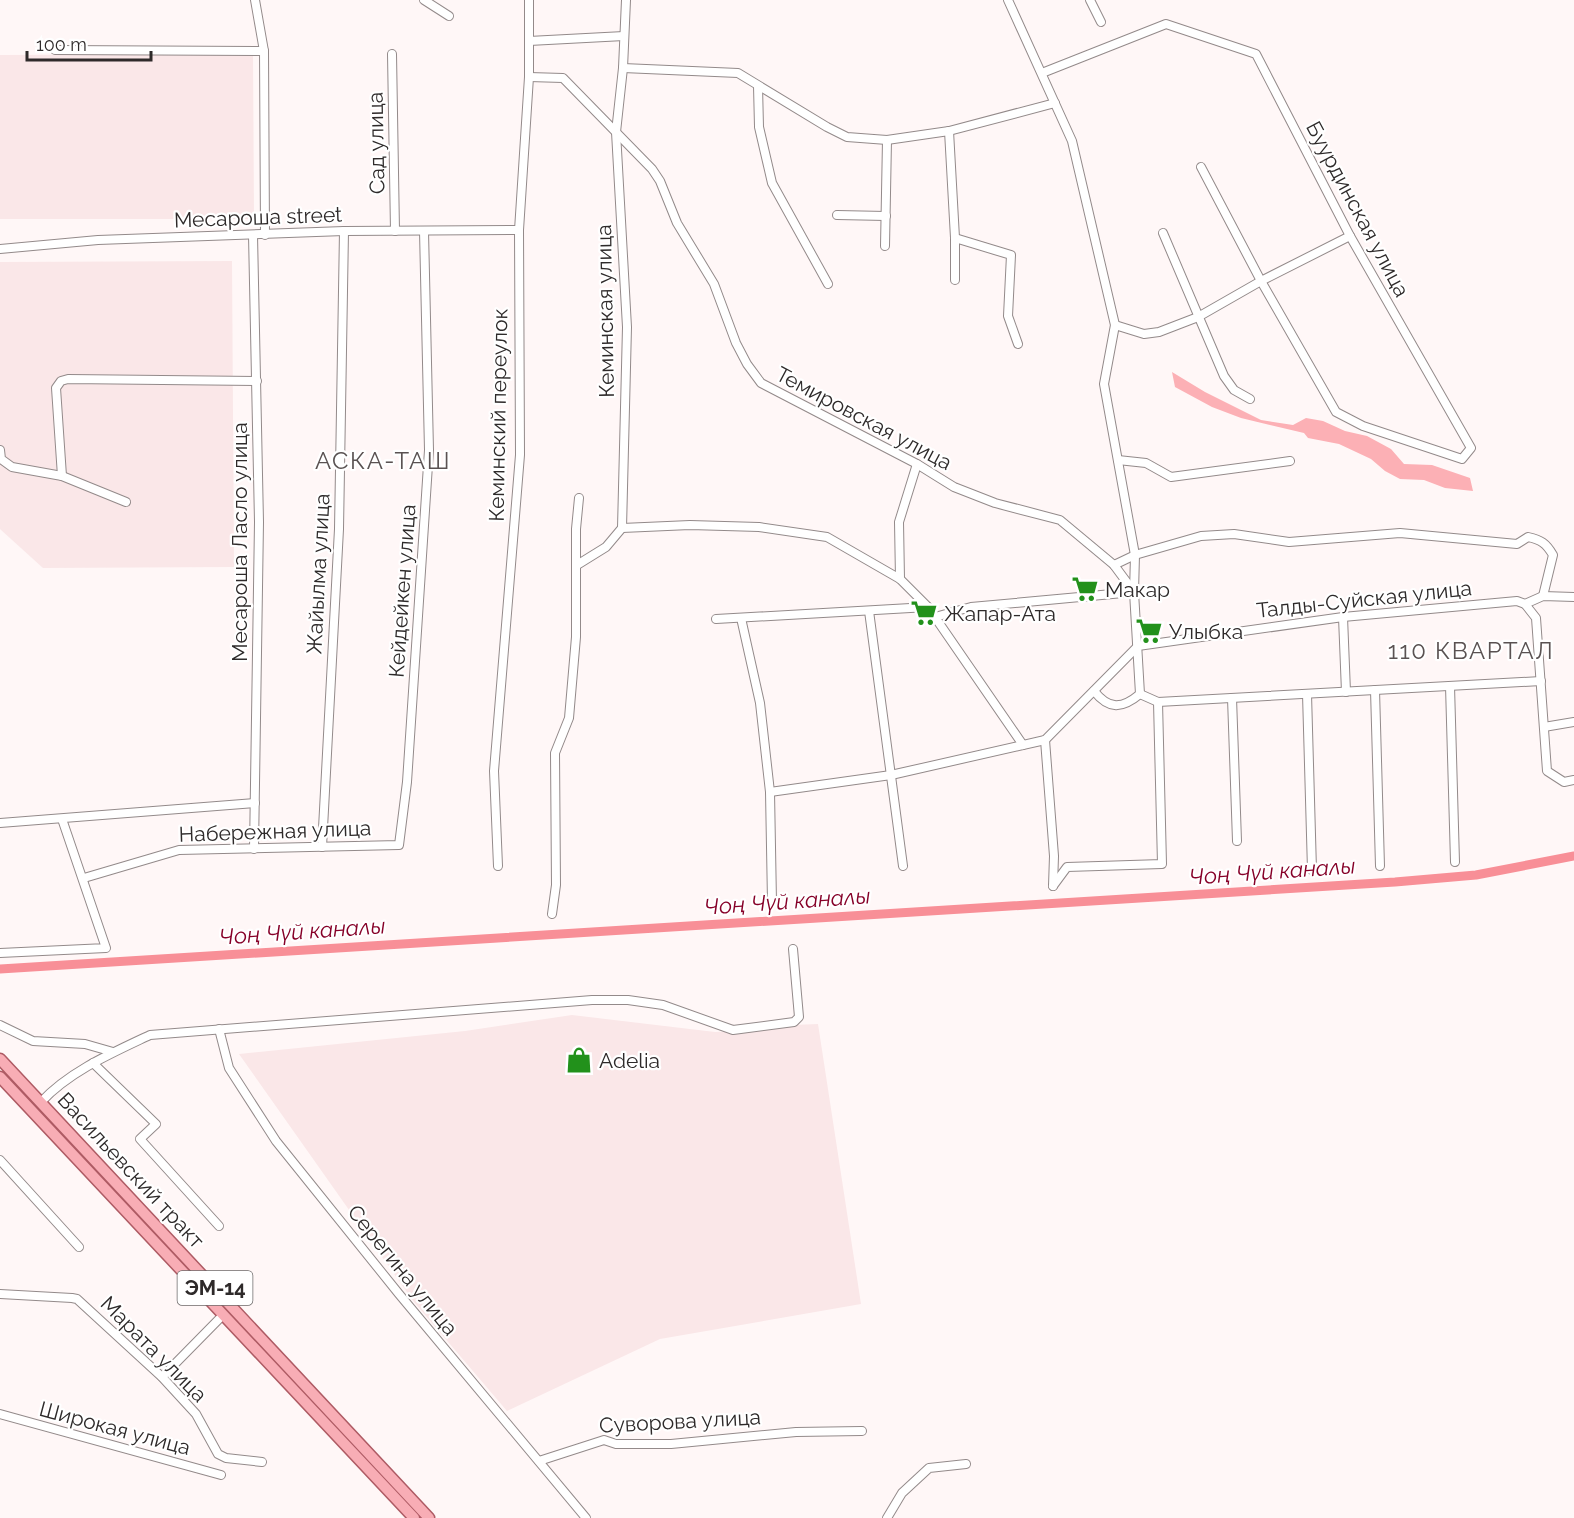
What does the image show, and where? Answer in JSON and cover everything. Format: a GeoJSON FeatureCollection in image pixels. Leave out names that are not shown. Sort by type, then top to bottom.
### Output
{"type":"FeatureCollection","features":[{"type":"Feature","properties":{"kind":"main road","name":"Васильевский тракт"},"geometry":{"type":"LineString","coordinates":[[0,1059],[429,1518]]}},
{"type":"Feature","properties":{"kind":"main road","name":"Васильевский тракт"},"geometry":{"type":"LineString","coordinates":[[0,1077],[414,1518]]}},
{"type":"Feature","properties":{"kind":"street"},"geometry":{"type":"LineString","coordinates":[[255,0],[264,51],[265,235]]}},
{"type":"Feature","properties":{"kind":"street"},"geometry":{"type":"LineString","coordinates":[[424,0],[449,16]]}},
{"type":"Feature","properties":{"kind":"street","name":"Кеминский переулок"},"geometry":{"type":"LineString","coordinates":[[498,866],[494,771],[520,455],[519,230],[530,77],[529,0]]}},
{"type":"Feature","properties":{"kind":"street","name":"Кеминская улица"},"geometry":{"type":"LineString","coordinates":[[622,528],[627,327],[616,132],[623,68],[626,0]]}},
{"type":"Feature","properties":{"kind":"street"},"geometry":{"type":"LineString","coordinates":[[1008,0],[1072,141],[1115,325],[1104,384],[1135,555],[1134,592],[1140,694]]}},
{"type":"Feature","properties":{"kind":"street"},"geometry":{"type":"LineString","coordinates":[[1090,0],[1101,22]]}},
{"type":"Feature","properties":{"kind":"street","name":"Буурдинская улица"},"geometry":{"type":"LineString","coordinates":[[1042,73],[1166,24],[1256,54],[1350,236],[1471,448],[1462,459],[1363,426],[1336,412],[1261,281]]}},
{"type":"Feature","properties":{"kind":"street"},"geometry":{"type":"LineString","coordinates":[[529,41],[624,36]]}},
{"type":"Feature","properties":{"kind":"street"},"geometry":{"type":"LineString","coordinates":[[55,50],[264,51]]}},
{"type":"Feature","properties":{"kind":"street","name":"Сад улица"},"geometry":{"type":"LineString","coordinates":[[392,54],[395,231]]}},
{"type":"Feature","properties":{"kind":"street"},"geometry":{"type":"LineString","coordinates":[[623,68],[738,73],[827,128],[847,137],[887,140],[950,131],[1055,102]]}},
{"type":"Feature","properties":{"kind":"street","name":"Темировская улица"},"geometry":{"type":"LineString","coordinates":[[530,77],[563,78],[652,169],[660,181],[677,223],[714,284],[736,343],[747,364],[761,383],[917,464],[954,487],[995,504],[1060,520],[1114,565],[1134,592]]}},
{"type":"Feature","properties":{"kind":"street"},"geometry":{"type":"LineString","coordinates":[[758,86],[759,127],[772,183],[828,284]]}},
{"type":"Feature","properties":{"kind":"street"},"geometry":{"type":"LineString","coordinates":[[950,131],[955,238],[954,280]]}},
{"type":"Feature","properties":{"kind":"street"},"geometry":{"type":"LineString","coordinates":[[885,246],[887,140]]}},
{"type":"Feature","properties":{"kind":"street"},"geometry":{"type":"LineString","coordinates":[[1201,167],[1261,281]]}},
{"type":"Feature","properties":{"kind":"street"},"geometry":{"type":"LineString","coordinates":[[837,215],[886,216]]}},
{"type":"Feature","properties":{"kind":"street","name":"Месароша street"},"geometry":{"type":"LineString","coordinates":[[0,249],[98,240],[344,231],[519,230]]}},
{"type":"Feature","properties":{"kind":"street","name":"Жайылма улица"},"geometry":{"type":"LineString","coordinates":[[322,847],[339,529],[344,231]]}},
{"type":"Feature","properties":{"kind":"street","name":"Кейдейкен улица"},"geometry":{"type":"LineString","coordinates":[[399,845],[407,782],[429,450],[424,231]]}},
{"type":"Feature","properties":{"kind":"street"},"geometry":{"type":"LineString","coordinates":[[1163,233],[1224,376],[1234,390],[1250,399]]}},
{"type":"Feature","properties":{"kind":"street","name":"Месароша Ласло улица"},"geometry":{"type":"LineString","coordinates":[[253,235],[259,522],[254,849]]}},
{"type":"Feature","properties":{"kind":"street"},"geometry":{"type":"LineString","coordinates":[[1115,325],[1144,334],[1159,332],[1197,317],[1261,281],[1350,236]]}},
{"type":"Feature","properties":{"kind":"street"},"geometry":{"type":"LineString","coordinates":[[955,238],[1011,255],[1008,316],[1018,344]]}},
{"type":"Feature","properties":{"kind":"street"},"geometry":{"type":"LineString","coordinates":[[62,476],[56,388],[61,381],[68,379],[257,381]]}},
{"type":"Feature","properties":{"kind":"street"},"geometry":{"type":"LineString","coordinates":[[0,450],[1,459],[12,466],[62,476],[126,502]]}},
{"type":"Feature","properties":{"kind":"street"},"geometry":{"type":"LineString","coordinates":[[1118,460],[1146,463],[1171,477],[1290,461]]}},
{"type":"Feature","properties":{"kind":"street"},"geometry":{"type":"LineString","coordinates":[[900,579],[899,522],[917,464]]}},
{"type":"Feature","properties":{"kind":"street"},"geometry":{"type":"LineString","coordinates":[[552,914],[556,885],[555,753],[568,718],[576,637],[576,529],[579,498]]}},
{"type":"Feature","properties":{"kind":"street"},"geometry":{"type":"LineString","coordinates":[[577,565],[606,547],[622,528],[690,525],[759,527],[827,537],[900,579],[928,607],[1023,745]]}},
{"type":"Feature","properties":{"kind":"street"},"geometry":{"type":"LineString","coordinates":[[1114,565],[1135,555],[1201,536],[1234,534],[1289,542],[1400,533],[1517,544],[1528,537],[1547,544],[1553,555],[1543,596]]}},
{"type":"Feature","properties":{"kind":"street"},"geometry":{"type":"LineString","coordinates":[[935,617],[971,607],[1134,592]]}},
{"type":"Feature","properties":{"kind":"street","name":"Талды-Суйская улица"},"geometry":{"type":"LineString","coordinates":[[1138,646],[1343,617],[1517,601],[1525,604],[1543,596],[1574,597]]}},
{"type":"Feature","properties":{"kind":"street"},"geometry":{"type":"LineString","coordinates":[[1525,604],[1536,618],[1547,771],[1564,782],[1574,780]]}},
{"type":"Feature","properties":{"kind":"street"},"geometry":{"type":"LineString","coordinates":[[716,619],[928,607]]}},
{"type":"Feature","properties":{"kind":"street"},"geometry":{"type":"LineString","coordinates":[[869,611],[903,866]]}},
{"type":"Feature","properties":{"kind":"street"},"geometry":{"type":"LineString","coordinates":[[1343,617],[1346,692]]}},
{"type":"Feature","properties":{"kind":"street"},"geometry":{"type":"LineString","coordinates":[[741,618],[760,703],[770,792],[771,902]]}},
{"type":"Feature","properties":{"kind":"street"},"geometry":{"type":"LineString","coordinates":[[770,792],[891,775],[1045,740],[1138,646]]}},
{"type":"Feature","properties":{"kind":"street"},"geometry":{"type":"LineString","coordinates":[[1140,694],[1158,702],[1541,681]]}},
{"type":"Feature","properties":{"kind":"street"},"geometry":{"type":"LineString","coordinates":[[1450,686],[1455,862]]}},
{"type":"Feature","properties":{"kind":"street"},"geometry":{"type":"LineString","coordinates":[[1375,690],[1380,866]]}},
{"type":"Feature","properties":{"kind":"street"},"geometry":{"type":"LineString","coordinates":[[1094,691],[1101,701],[1116,706],[1128,704],[1140,694]]}},
{"type":"Feature","properties":{"kind":"street"},"geometry":{"type":"LineString","coordinates":[[1307,694],[1312,870]]}},
{"type":"Feature","properties":{"kind":"street"},"geometry":{"type":"LineString","coordinates":[[1232,698],[1237,841]]}},
{"type":"Feature","properties":{"kind":"street"},"geometry":{"type":"LineString","coordinates":[[1045,740],[1054,856],[1053,886],[1066,867],[1162,864],[1158,702]]}},
{"type":"Feature","properties":{"kind":"street"},"geometry":{"type":"LineString","coordinates":[[1544,727],[1574,722]]}},
{"type":"Feature","properties":{"kind":"street","name":"Набережная улица"},"geometry":{"type":"LineString","coordinates":[[0,823],[255,803]]}},
{"type":"Feature","properties":{"kind":"street"},"geometry":{"type":"LineString","coordinates":[[0,953],[106,948],[62,819]]}},
{"type":"Feature","properties":{"kind":"street","name":"Набережная улица"},"geometry":{"type":"LineString","coordinates":[[84,878],[179,850],[399,845]]}},
{"type":"Feature","properties":{"kind":"street"},"geometry":{"type":"LineString","coordinates":[[41,1102],[52,1090],[93,1063],[150,1035],[601,1000],[628,1000],[663,1005],[733,1030],[794,1022],[799,1017],[793,949]]}},
{"type":"Feature","properties":{"kind":"street"},"geometry":{"type":"LineString","coordinates":[[0,1024],[33,1041],[86,1044],[113,1052]]}},
{"type":"Feature","properties":{"kind":"street","name":"Серегина улица"},"geometry":{"type":"LineString","coordinates":[[219,1029],[229,1068],[276,1141],[399,1294],[586,1518]]}},
{"type":"Feature","properties":{"kind":"street"},"geometry":{"type":"LineString","coordinates":[[93,1063],[156,1124],[140,1138],[219,1227]]}},
{"type":"Feature","properties":{"kind":"street"},"geometry":{"type":"LineString","coordinates":[[0,1160],[79,1247]]}},
{"type":"Feature","properties":{"kind":"street","name":"Марата улица"},"geometry":{"type":"LineString","coordinates":[[0,1294],[77,1299],[162,1377],[195,1414],[218,1454],[226,1458],[262,1462]]}},
{"type":"Feature","properties":{"kind":"street"},"geometry":{"type":"LineString","coordinates":[[162,1377],[222,1315]]}},
{"type":"Feature","properties":{"kind":"street","name":"Широкая улица"},"geometry":{"type":"LineString","coordinates":[[0,1414],[221,1475]]}},
{"type":"Feature","properties":{"kind":"street","name":"Суворова улица"},"geometry":{"type":"LineString","coordinates":[[539,1461],[604,1440],[616,1444],[671,1444],[796,1432],[862,1431]]}},
{"type":"Feature","properties":{"kind":"street"},"geometry":{"type":"LineString","coordinates":[[886,1518],[902,1493],[929,1468],[966,1464]]}},
{"type":"Feature","properties":{"kind":"shaded area"},"geometry":{"type":"Polygon","coordinates":[[[253,54],[254,219],[0,219],[0,55],[253,54]]]}},
{"type":"Feature","properties":{"kind":"shaded area"},"geometry":{"type":"Polygon","coordinates":[[[232,261],[234,567],[43,568],[0,529],[0,262],[232,261]]]}},
{"type":"Feature","properties":{"kind":"shaded area"},"geometry":{"type":"Polygon","coordinates":[[[1172,372],[1205,392],[1261,420],[1293,425],[1306,418],[1323,421],[1345,431],[1367,436],[1391,449],[1404,464],[1432,465],[1470,478],[1473,491],[1445,488],[1424,480],[1400,479],[1385,471],[1371,459],[1339,444],[1308,438],[1304,433],[1241,418],[1212,407],[1175,387],[1172,372]]]}},
{"type":"Feature","properties":{"kind":"shaded area"},"geometry":{"type":"Polygon","coordinates":[[[572,1015],[715,1032],[818,1024],[861,1304],[660,1339],[507,1411],[414,1302],[239,1054],[465,1031],[572,1015]]]}},
{"type":"Feature","properties":{"kind":"waterway","name":"Чоң Чүй каналы"},"geometry":{"type":"LineString","coordinates":[[0,969],[1395,882],[1476,875],[1574,856]]}},
{"type":"Feature","properties":{"kind":"place","name":"Макар"},"geometry":{"type":"Point","coordinates":[1085,589]}},
{"type":"Feature","properties":{"kind":"place","name":"Жапар-Ата"},"geometry":{"type":"Point","coordinates":[924,613]}},
{"type":"Feature","properties":{"kind":"place","name":"Улыбка"},"geometry":{"type":"Point","coordinates":[1149,631]}},
{"type":"Feature","properties":{"kind":"place","name":"Adelia"},"geometry":{"type":"Point","coordinates":[579,1060]}},
{"type":"Feature","properties":{"kind":"district","name":"АСКА-ТАШ"},"geometry":{"type":"Point","coordinates":[383,460]}},
{"type":"Feature","properties":{"kind":"district","name":"110 КВАРТАЛ"},"geometry":{"type":"Point","coordinates":[1471,650]}}]}
